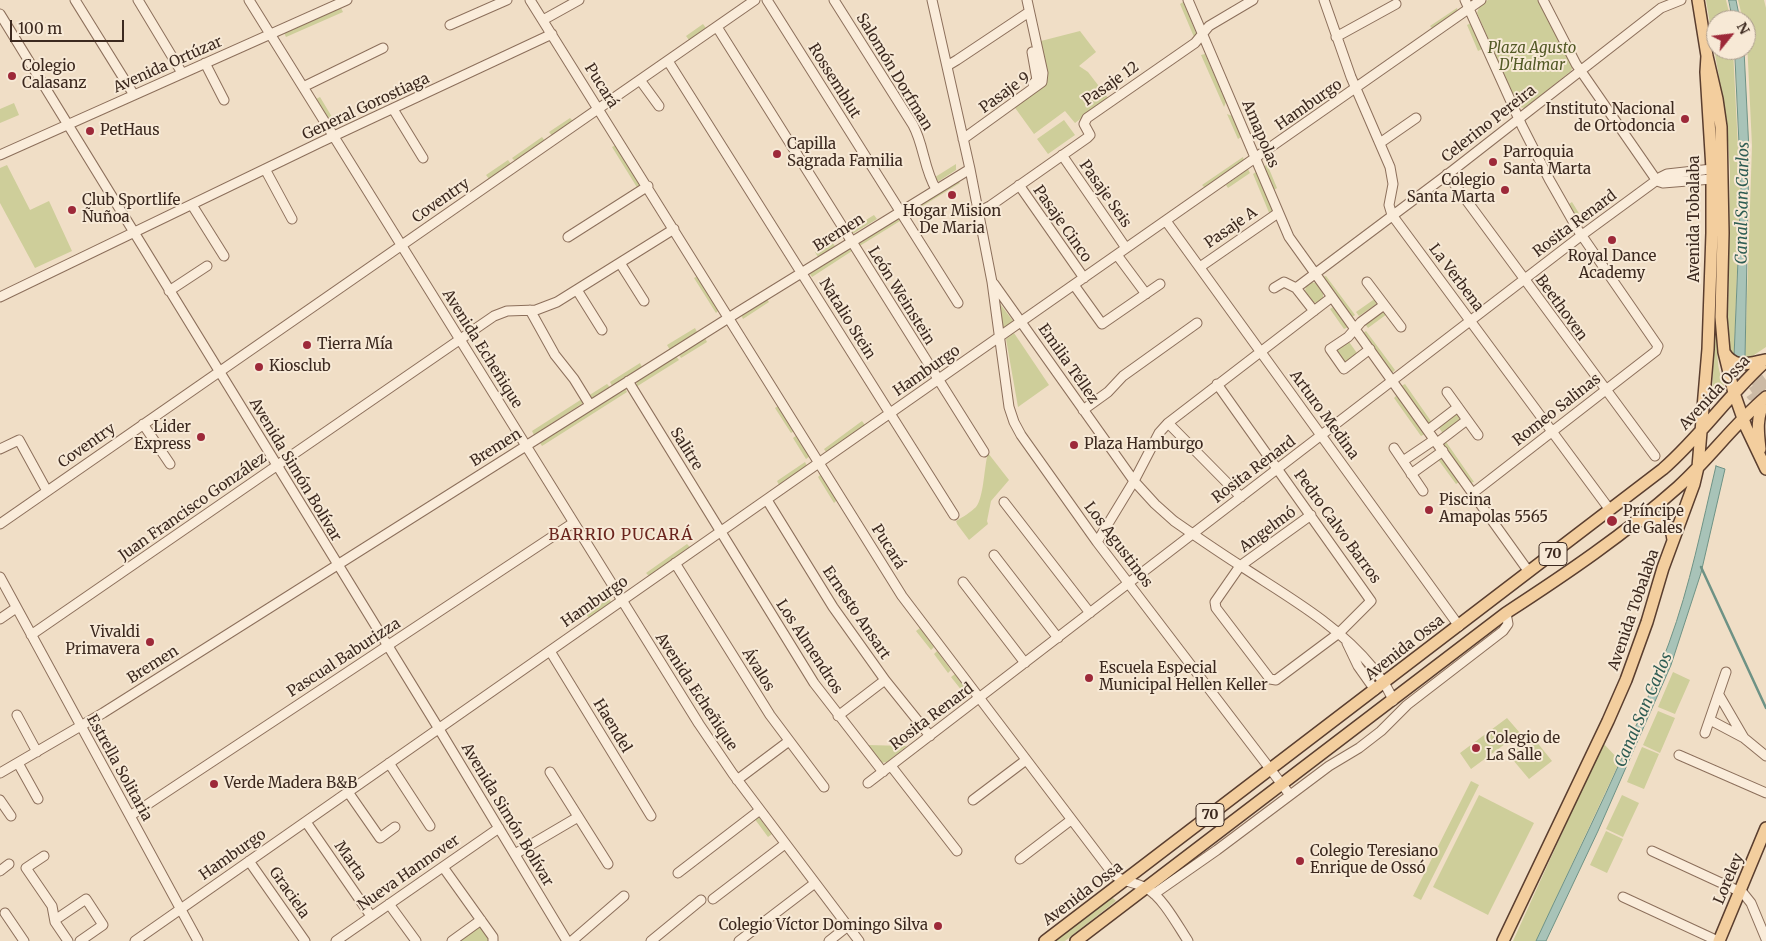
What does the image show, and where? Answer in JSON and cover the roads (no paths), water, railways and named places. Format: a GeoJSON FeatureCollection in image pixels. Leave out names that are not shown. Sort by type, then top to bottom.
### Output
{"type":"FeatureCollection","features":[{"type":"Feature","properties":{"kind":"main road","name":"Avenida Tobalaba"},"geometry":{"type":"LineString","coordinates":[[1698,0],[1707,56],[1706,72],[1715,175],[1724,352],[1734,393],[1766,469]]}},
{"type":"Feature","properties":{"kind":"main road","name":"Avenida Tobalaba"},"geometry":{"type":"LineString","coordinates":[[1503,941],[1618,700],[1637,651],[1663,568],[1694,484],[1702,430],[1715,175]]}},
{"type":"Feature","properties":{"kind":"main road"},"geometry":{"type":"LineString","coordinates":[[1724,352],[1730,360],[1738,364],[1766,360]]}},
{"type":"Feature","properties":{"kind":"main road","name":"Avenida Ossa"},"geometry":{"type":"LineString","coordinates":[[1045,941],[1496,598],[1670,462],[1766,360]]}},
{"type":"Feature","properties":{"kind":"main road"},"geometry":{"type":"LineString","coordinates":[[1761,458],[1758,421],[1766,398]]}},
{"type":"Feature","properties":{"kind":"main road","name":"70"},"geometry":{"type":"LineString","coordinates":[[1076,941],[1150,891],[1282,784],[1506,613],[1579,565],[1636,521],[1677,488],[1743,418],[1766,398]]}},
{"type":"Feature","properties":{"kind":"main road"},"geometry":{"type":"LineString","coordinates":[[1636,521],[1652,520],[1662,522],[1670,529],[1672,542]]}},
{"type":"Feature","properties":{"kind":"main road"},"geometry":{"type":"LineString","coordinates":[[1496,598],[1506,613]]}},
{"type":"Feature","properties":{"kind":"main road","name":"Loreley"},"geometry":{"type":"LineString","coordinates":[[1718,941],[1766,828]]}},
{"type":"Feature","properties":{"kind":"street"},"geometry":{"type":"LineString","coordinates":[[75,0],[134,95]]}},
{"type":"Feature","properties":{"kind":"street"},"geometry":{"type":"LineString","coordinates":[[138,0],[182,73]]}},
{"type":"Feature","properties":{"kind":"street","name":"Avenida Echeñique"},"geometry":{"type":"LineString","coordinates":[[249,0],[699,724],[737,780],[859,941]]}},
{"type":"Feature","properties":{"kind":"street"},"geometry":{"type":"LineString","coordinates":[[450,26],[507,0]]}},
{"type":"Feature","properties":{"kind":"street","name":"Pucará"},"geometry":{"type":"LineString","coordinates":[[530,0],[648,186],[902,596],[1113,874],[1150,891]]}},
{"type":"Feature","properties":{"kind":"street"},"geometry":{"type":"LineString","coordinates":[[544,20],[579,0]]}},
{"type":"Feature","properties":{"kind":"street","name":"Coventry"},"geometry":{"type":"LineString","coordinates":[[0,524],[755,0]]}},
{"type":"Feature","properties":{"kind":"street","name":"Rossemblut"},"geometry":{"type":"LineString","coordinates":[[767,0],[958,303]]}},
{"type":"Feature","properties":{"kind":"street","name":"Salomón Dorfman"},"geometry":{"type":"LineString","coordinates":[[834,0],[918,134],[930,179],[936,189]]}},
{"type":"Feature","properties":{"kind":"street","name":"Emilia Téllez"},"geometry":{"type":"LineString","coordinates":[[932,0],[970,169],[992,282],[1134,481],[1155,504],[1174,521],[1339,633],[1346,640],[1358,666],[1393,700]]}},
{"type":"Feature","properties":{"kind":"street","name":"Pasaje 9"},"geometry":{"type":"LineString","coordinates":[[962,136],[1042,82],[1043,73],[1027,0]]}},
{"type":"Feature","properties":{"kind":"street","name":"Amapolas"},"geometry":{"type":"LineString","coordinates":[[1188,0],[1289,237],[1529,572]]}},
{"type":"Feature","properties":{"kind":"street"},"geometry":{"type":"LineString","coordinates":[[1202,34],[1209,26],[1253,0]]}},
{"type":"Feature","properties":{"kind":"street"},"geometry":{"type":"LineString","coordinates":[[1324,0],[1336,37],[1393,176],[1389,205],[1392,216]]}},
{"type":"Feature","properties":{"kind":"street","name":"Hamburgo"},"geometry":{"type":"LineString","coordinates":[[134,941],[1256,159],[1356,88],[1467,4],[1481,0]]}},
{"type":"Feature","properties":{"kind":"street"},"geometry":{"type":"LineString","coordinates":[[1543,0],[1580,70],[1657,181]]}},
{"type":"Feature","properties":{"kind":"street","name":"Celerino Pereira"},"geometry":{"type":"LineString","coordinates":[[1315,274],[1661,8],[1681,0]]}},
{"type":"Feature","properties":{"kind":"street","name":"Avenida Ortúzar"},"geometry":{"type":"LineString","coordinates":[[0,155],[271,34],[340,1]]}},
{"type":"Feature","properties":{"kind":"street"},"geometry":{"type":"LineString","coordinates":[[1336,37],[1396,4]]}},
{"type":"Feature","properties":{"kind":"street"},"geometry":{"type":"LineString","coordinates":[[1467,4],[1518,119],[1549,179],[1582,235]]}},
{"type":"Feature","properties":{"kind":"street"},"geometry":{"type":"LineString","coordinates":[[947,66],[1029,12]]}},
{"type":"Feature","properties":{"kind":"street","name":"Avenida Simón Bolívar"},"geometry":{"type":"LineString","coordinates":[[0,14],[567,941]]}},
{"type":"Feature","properties":{"kind":"street","name":"León Weinstein"},"geometry":{"type":"LineString","coordinates":[[716,27],[984,452]]}},
{"type":"Feature","properties":{"kind":"street","name":"General Gorostiaga"},"geometry":{"type":"LineString","coordinates":[[0,297],[552,34]]}},
{"type":"Feature","properties":{"kind":"street","name":"Pasaje 12"},"geometry":{"type":"LineString","coordinates":[[978,212],[990,206],[1090,134],[1084,124],[1087,118],[1195,42],[1202,34]]}},
{"type":"Feature","properties":{"kind":"street"},"geometry":{"type":"LineString","coordinates":[[303,87],[383,48]]}},
{"type":"Feature","properties":{"kind":"street"},"geometry":{"type":"LineString","coordinates":[[962,136],[1037,80],[1032,52]]}},
{"type":"Feature","properties":{"kind":"street","name":"Natalio Stein"},"geometry":{"type":"LineString","coordinates":[[668,60],[954,515]]}},
{"type":"Feature","properties":{"kind":"street"},"geometry":{"type":"LineString","coordinates":[[204,63],[224,100]]}},
{"type":"Feature","properties":{"kind":"street"},"geometry":{"type":"LineString","coordinates":[[640,80],[659,106]]}},
{"type":"Feature","properties":{"kind":"street"},"geometry":{"type":"LineString","coordinates":[[393,109],[423,158]]}},
{"type":"Feature","properties":{"kind":"street"},"geometry":{"type":"LineString","coordinates":[[1380,143],[1416,118]]}},
{"type":"Feature","properties":{"kind":"street","name":"Pasaje Seis"},"geometry":{"type":"LineString","coordinates":[[1062,155],[1126,248]]}},
{"type":"Feature","properties":{"kind":"street"},"geometry":{"type":"LineString","coordinates":[[266,169],[292,219]]}},
{"type":"Feature","properties":{"kind":"street","name":"Bremen"},"geometry":{"type":"LineString","coordinates":[[2,769],[37,752],[81,726],[850,241],[970,169]]}},
{"type":"Feature","properties":{"kind":"street","name":"Beethoven"},"geometry":{"type":"LineString","coordinates":[[1447,174],[1655,456]]}},
{"type":"Feature","properties":{"kind":"street","name":"Rosita Renard"},"geometry":{"type":"LineString","coordinates":[[868,783],[1582,235],[1657,181],[1667,174],[1715,175]]}},
{"type":"Feature","properties":{"kind":"street","name":"Pasaje Cinco"},"geometry":{"type":"LineString","coordinates":[[1019,185],[1084,278]]}},
{"type":"Feature","properties":{"kind":"street"},"geometry":{"type":"LineString","coordinates":[[568,237],[648,186]]}},
{"type":"Feature","properties":{"kind":"street"},"geometry":{"type":"LineString","coordinates":[[192,205],[224,256]]}},
{"type":"Feature","properties":{"kind":"street","name":"Pasaje A"},"geometry":{"type":"LineString","coordinates":[[1200,267],[1278,213]]}},
{"type":"Feature","properties":{"kind":"street","name":"La Verbena"},"geometry":{"type":"LineString","coordinates":[[1392,216],[1610,510]]}},
{"type":"Feature","properties":{"kind":"street","name":"Arturo Medina"},"geometry":{"type":"LineString","coordinates":[[1166,221],[1459,626]]}},
{"type":"Feature","properties":{"kind":"street","name":"Juan Francisco González"},"geometry":{"type":"LineString","coordinates":[[31,635],[494,316],[507,311],[544,308],[557,302],[674,229]]}},
{"type":"Feature","properties":{"kind":"street","name":"Romeo Salinas"},"geometry":{"type":"LineString","coordinates":[[1473,493],[1658,348],[1582,235]]}},
{"type":"Feature","properties":{"kind":"street"},"geometry":{"type":"LineString","coordinates":[[1117,255],[1146,294]]}},
{"type":"Feature","properties":{"kind":"street"},"geometry":{"type":"LineString","coordinates":[[620,263],[644,301]]}},
{"type":"Feature","properties":{"kind":"street"},"geometry":{"type":"LineString","coordinates":[[169,291],[207,266]]}},
{"type":"Feature","properties":{"kind":"street"},"geometry":{"type":"LineString","coordinates":[[1296,288],[1315,274]]}},
{"type":"Feature","properties":{"kind":"street","name":"Los Agustinos"},"geometry":{"type":"LineString","coordinates":[[992,282],[1010,407],[1014,422],[1097,542],[1290,795]]}},
{"type":"Feature","properties":{"kind":"street"},"geometry":{"type":"LineString","coordinates":[[1274,288],[1284,282],[1296,288],[1314,311]]}},
{"type":"Feature","properties":{"kind":"street"},"geometry":{"type":"LineString","coordinates":[[1367,282],[1400,327]]}},
{"type":"Feature","properties":{"kind":"street"},"geometry":{"type":"LineString","coordinates":[[1074,285],[1102,324],[1160,284]]}},
{"type":"Feature","properties":{"kind":"street"},"geometry":{"type":"LineString","coordinates":[[577,290],[602,330]]}},
{"type":"Feature","properties":{"kind":"street"},"geometry":{"type":"LineString","coordinates":[[1097,542],[1134,481],[1159,433],[1168,422],[1332,297]]}},
{"type":"Feature","properties":{"kind":"street"},"geometry":{"type":"LineString","coordinates":[[1370,349],[1344,369],[1330,349],[1348,337],[1361,322],[1384,305]]}},
{"type":"Feature","properties":{"kind":"street"},"geometry":{"type":"LineString","coordinates":[[530,310],[555,355],[574,379],[590,405]]}},
{"type":"Feature","properties":{"kind":"street"},"geometry":{"type":"LineString","coordinates":[[1084,410],[1108,392],[1123,376],[1197,323]]}},
{"type":"Feature","properties":{"kind":"street","name":"Salitre"},"geometry":{"type":"LineString","coordinates":[[628,382],[721,531]]}},
{"type":"Feature","properties":{"kind":"street","name":"Pedro Calvo Barros"},"geometry":{"type":"LineString","coordinates":[[1217,384],[1372,601],[1339,633]]}},
{"type":"Feature","properties":{"kind":"street"},"geometry":{"type":"LineString","coordinates":[[1447,392],[1478,435]]}},
{"type":"Feature","properties":{"kind":"street"},"geometry":{"type":"LineString","coordinates":[[1428,430],[1458,408]]}},
{"type":"Feature","properties":{"kind":"street"},"geometry":{"type":"LineString","coordinates":[[1403,461],[1467,420]]}},
{"type":"Feature","properties":{"kind":"street"},"geometry":{"type":"LineString","coordinates":[[1168,422],[1241,497]]}},
{"type":"Feature","properties":{"kind":"street"},"geometry":{"type":"LineString","coordinates":[[143,424],[170,464]]}},
{"type":"Feature","properties":{"kind":"street"},"geometry":{"type":"LineString","coordinates":[[0,449],[19,440],[47,491]]}},
{"type":"Feature","properties":{"kind":"street"},"geometry":{"type":"LineString","coordinates":[[1394,448],[1423,491]]}},
{"type":"Feature","properties":{"kind":"street"},"geometry":{"type":"LineString","coordinates":[[1412,474],[1443,451]]}},
{"type":"Feature","properties":{"kind":"street","name":"Ernesto Ansart"},"geometry":{"type":"LineString","coordinates":[[767,500],[833,607],[885,680],[930,736]]}},
{"type":"Feature","properties":{"kind":"street"},"geometry":{"type":"LineString","coordinates":[[1004,502],[1090,614]]}},
{"type":"Feature","properties":{"kind":"street","name":"Angelmó"},"geometry":{"type":"LineString","coordinates":[[1240,566],[1311,515]]}},
{"type":"Feature","properties":{"kind":"street","name":"Pascual Baburizza"},"geometry":{"type":"LineString","coordinates":[[130,816],[573,523]]}},
{"type":"Feature","properties":{"kind":"street","name":"Los Almendros"},"geometry":{"type":"LineString","coordinates":[[721,531],[814,683],[838,716],[887,769],[957,851]]}},
{"type":"Feature","properties":{"kind":"street"},"geometry":{"type":"LineString","coordinates":[[994,555],[1058,638]]}},
{"type":"Feature","properties":{"kind":"street","name":"Ávalos"},"geometry":{"type":"LineString","coordinates":[[675,563],[770,715],[824,787]]}},
{"type":"Feature","properties":{"kind":"street"},"geometry":{"type":"LineString","coordinates":[[1240,566],[1215,605],[1270,679],[1276,680],[1339,633]]}},
{"type":"Feature","properties":{"kind":"street","name":"Estrella Solitaria"},"geometry":{"type":"LineString","coordinates":[[0,577],[198,941]]}},
{"type":"Feature","properties":{"kind":"street"},"geometry":{"type":"LineString","coordinates":[[963,582],[1026,663]]}},
{"type":"Feature","properties":{"kind":"street"},"geometry":{"type":"LineString","coordinates":[[2,618],[16,608]]}},
{"type":"Feature","properties":{"kind":"street"},"geometry":{"type":"LineString","coordinates":[[1188,941],[1150,891],[1217,850],[1329,766],[1359,748],[1381,731],[1407,705],[1499,635],[1508,624],[1506,613]]}},
{"type":"Feature","properties":{"kind":"street","name":"Haendel"},"geometry":{"type":"LineString","coordinates":[[550,651],[651,816]]}},
{"type":"Feature","properties":{"kind":"street"},"geometry":{"type":"LineString","coordinates":[[1705,733],[1726,672]]}},
{"type":"Feature","properties":{"kind":"street"},"geometry":{"type":"LineString","coordinates":[[838,716],[885,680]]}},
{"type":"Feature","properties":{"kind":"street"},"geometry":{"type":"LineString","coordinates":[[1719,695],[1744,738]]}},
{"type":"Feature","properties":{"kind":"street"},"geometry":{"type":"LineString","coordinates":[[17,715],[37,752]]}},
{"type":"Feature","properties":{"kind":"street"},"geometry":{"type":"LineString","coordinates":[[1710,720],[1744,738],[1766,756]]}},
{"type":"Feature","properties":{"kind":"street"},"geometry":{"type":"LineString","coordinates":[[737,780],[788,741]]}},
{"type":"Feature","properties":{"kind":"street"},"geometry":{"type":"LineString","coordinates":[[1679,755],[1766,793]]}},
{"type":"Feature","properties":{"kind":"street"},"geometry":{"type":"LineString","coordinates":[[973,800],[1026,760]]}},
{"type":"Feature","properties":{"kind":"street"},"geometry":{"type":"LineString","coordinates":[[18,762],[38,799]]}},
{"type":"Feature","properties":{"kind":"street"},"geometry":{"type":"LineString","coordinates":[[389,764],[430,826]]}},
{"type":"Feature","properties":{"kind":"street"},"geometry":{"type":"LineString","coordinates":[[550,772],[608,864]]}},
{"type":"Feature","properties":{"kind":"street"},"geometry":{"type":"LineString","coordinates":[[348,792],[380,838],[395,827]]}},
{"type":"Feature","properties":{"kind":"street"},"geometry":{"type":"LineString","coordinates":[[0,800],[11,816]]}},
{"type":"Feature","properties":{"kind":"street"},"geometry":{"type":"LineString","coordinates":[[678,873],[760,810]]}},
{"type":"Feature","properties":{"kind":"street"},"geometry":{"type":"LineString","coordinates":[[515,854],[578,817]]}},
{"type":"Feature","properties":{"kind":"street"},"geometry":{"type":"LineString","coordinates":[[1020,860],[1071,820]]}},
{"type":"Feature","properties":{"kind":"street","name":"Marta"},"geometry":{"type":"LineString","coordinates":[[306,822],[371,916]]}},
{"type":"Feature","properties":{"kind":"street","name":"Nueva Hannover"},"geometry":{"type":"LineString","coordinates":[[336,941],[499,828]]}},
{"type":"Feature","properties":{"kind":"street"},"geometry":{"type":"LineString","coordinates":[[713,899],[785,844]]}},
{"type":"Feature","properties":{"kind":"street"},"geometry":{"type":"LineString","coordinates":[[1652,851],[1740,890],[1748,899],[1764,928],[1766,939]]}},
{"type":"Feature","properties":{"kind":"street"},"geometry":{"type":"LineString","coordinates":[[44,856],[26,868],[52,906],[55,920],[68,941]]}},
{"type":"Feature","properties":{"kind":"street","name":"Graciela"},"geometry":{"type":"LineString","coordinates":[[249,861],[305,941]]}},
{"type":"Feature","properties":{"kind":"street"},"geometry":{"type":"LineString","coordinates":[[0,870],[9,864]]}},
{"type":"Feature","properties":{"kind":"street"},"geometry":{"type":"LineString","coordinates":[[443,867],[494,940]]}},
{"type":"Feature","properties":{"kind":"street"},"geometry":{"type":"LineString","coordinates":[[738,941],[815,883]]}},
{"type":"Feature","properties":{"kind":"street"},"geometry":{"type":"LineString","coordinates":[[572,941],[624,896]]}},
{"type":"Feature","properties":{"kind":"street"},"geometry":{"type":"LineString","coordinates":[[1624,897],[1718,941]]}},
{"type":"Feature","properties":{"kind":"street"},"geometry":{"type":"LineString","coordinates":[[55,920],[86,899],[103,925],[80,941]]}},
{"type":"Feature","properties":{"kind":"street"},"geometry":{"type":"LineString","coordinates":[[651,941],[701,900]]}},
{"type":"Feature","properties":{"kind":"street"},"geometry":{"type":"LineString","coordinates":[[389,904],[416,941]]}},
{"type":"Feature","properties":{"kind":"street"},"geometry":{"type":"LineString","coordinates":[[5,913],[24,941]]}},
{"type":"Feature","properties":{"kind":"street"},"geometry":{"type":"LineString","coordinates":[[452,941],[481,920]]}},
{"type":"Feature","properties":{"kind":"street"},"geometry":{"type":"LineString","coordinates":[[829,941],[848,926]]}},
{"type":"Feature","properties":{"kind":"water"},"geometry":{"type":"Polygon","coordinates":[[[1729,0],[1736,0],[1738,10],[1731,10],[1729,0]]]}},
{"type":"Feature","properties":{"kind":"water","name":"Canal San Carlos"},"geometry":{"type":"Polygon","coordinates":[[[1735,60],[1744,60],[1749,151],[1745,358],[1734,357],[1741,187],[1735,60]]]}},
{"type":"Feature","properties":{"kind":"water","name":"Canal San Carlos"},"geometry":{"type":"Polygon","coordinates":[[[1716,466],[1725,469],[1701,573],[1671,665],[1598,831],[1546,941],[1536,941],[1623,756],[1655,681],[1689,578],[1716,466]]]}},
{"type":"Feature","properties":{"kind":"waterway"},"geometry":{"type":"LineString","coordinates":[[1701,567],[1766,708]]}},
{"type":"Feature","properties":{"kind":"tunnel"},"geometry":{"type":"LineString","coordinates":[[1766,380],[1751,391],[1753,394],[1766,385]]}},
{"type":"Feature","properties":{"kind":"place","name":"Colegio Calasanz"},"geometry":{"type":"Point","coordinates":[12,76]}},
{"type":"Feature","properties":{"kind":"place","name":"Instituto Nacional de Ortodoncia"},"geometry":{"type":"Point","coordinates":[1685,119]}},
{"type":"Feature","properties":{"kind":"place","name":"PetHaus"},"geometry":{"type":"Point","coordinates":[90,131]}},
{"type":"Feature","properties":{"kind":"place","name":"Capilla Sagrada Familia"},"geometry":{"type":"Point","coordinates":[777,154]}},
{"type":"Feature","properties":{"kind":"place","name":"Parroquia Santa Marta"},"geometry":{"type":"Point","coordinates":[1493,162]}},
{"type":"Feature","properties":{"kind":"place","name":"Colegio Santa Marta"},"geometry":{"type":"Point","coordinates":[1505,190]}},
{"type":"Feature","properties":{"kind":"place","name":"Hogar Mision De Maria"},"geometry":{"type":"Point","coordinates":[952,195]}},
{"type":"Feature","properties":{"kind":"place","name":"Club Sportlife Ñuñoa"},"geometry":{"type":"Point","coordinates":[72,210]}},
{"type":"Feature","properties":{"kind":"place","name":"Royal Dance Academy"},"geometry":{"type":"Point","coordinates":[1612,240]}},
{"type":"Feature","properties":{"kind":"place","name":"Tierra Mía"},"geometry":{"type":"Point","coordinates":[307,345]}},
{"type":"Feature","properties":{"kind":"place","name":"Kiosclub"},"geometry":{"type":"Point","coordinates":[259,367]}},
{"type":"Feature","properties":{"kind":"place","name":"Lider Express"},"geometry":{"type":"Point","coordinates":[201,437]}},
{"type":"Feature","properties":{"kind":"place","name":"Plaza Hamburgo"},"geometry":{"type":"Point","coordinates":[1074,445]}},
{"type":"Feature","properties":{"kind":"place","name":"Piscina Amapolas 5565"},"geometry":{"type":"Point","coordinates":[1429,510]}},
{"type":"Feature","properties":{"kind":"place","name":"Príncipe de Gales"},"geometry":{"type":"Point","coordinates":[1612,521]}},
{"type":"Feature","properties":{"kind":"place","name":"Vivaldi Primavera"},"geometry":{"type":"Point","coordinates":[150,642]}},
{"type":"Feature","properties":{"kind":"place","name":"Escuela Especial Municipal Hellen Keller"},"geometry":{"type":"Point","coordinates":[1089,678]}},
{"type":"Feature","properties":{"kind":"place","name":"Colegio de La Salle"},"geometry":{"type":"Point","coordinates":[1476,748]}},
{"type":"Feature","properties":{"kind":"place","name":"Verde Madera B&B"},"geometry":{"type":"Point","coordinates":[214,784]}},
{"type":"Feature","properties":{"kind":"place","name":"Colegio Teresiano Enrique de Ossó"},"geometry":{"type":"Point","coordinates":[1300,861]}},
{"type":"Feature","properties":{"kind":"place","name":"Colegio Víctor Domingo Silva"},"geometry":{"type":"Point","coordinates":[938,926]}},
{"type":"Feature","properties":{"kind":"district","name":"BARRIO PUCARÁ"},"geometry":{"type":"Point","coordinates":[621,535]}},
{"type":"Feature","properties":{"kind":"park label","name":"Plaza Agusto D'Halmar"},"geometry":{"type":"Point","coordinates":[1532,58]}}]}
